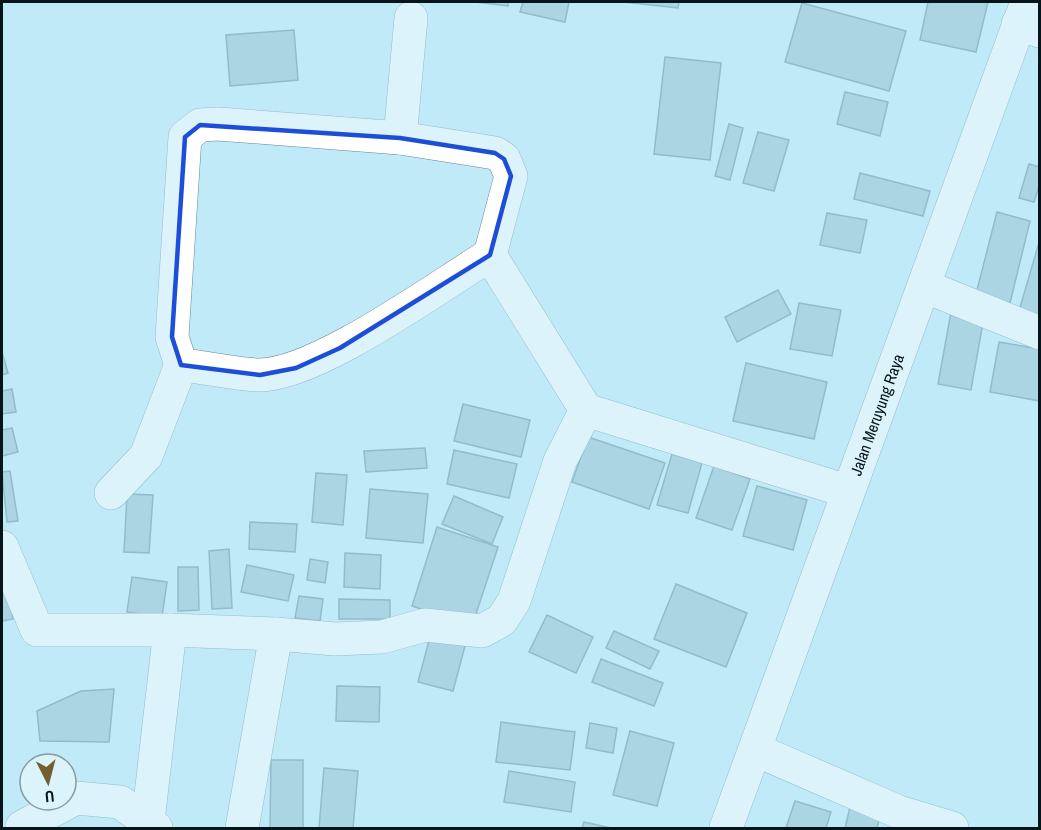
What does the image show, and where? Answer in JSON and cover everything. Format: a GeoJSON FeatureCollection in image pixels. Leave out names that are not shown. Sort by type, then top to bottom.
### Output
{"type":"FeatureCollection","features":[{"type":"Feature","properties":{"kind":"street"},"geometry":{"type":"LineString","coordinates":[[400,138],[411,18]]}},
{"type":"Feature","properties":{"kind":"street","name":"Jalan Meruyung Raya"},"geometry":{"type":"LineString","coordinates":[[726,828],[924,286],[1028,19]]}},
{"type":"Feature","properties":{"kind":"street"},"geometry":{"type":"LineString","coordinates":[[111,493],[146,456],[181,365],[172,337],[185,137],[200,125],[218,124],[400,138],[495,153],[504,159],[511,176],[490,255],[340,348],[296,368],[260,375],[181,365]]}},
{"type":"Feature","properties":{"kind":"street"},"geometry":{"type":"LineString","coordinates":[[490,255],[586,410],[848,491]]}},
{"type":"Feature","properties":{"kind":"street"},"geometry":{"type":"LineString","coordinates":[[924,286],[1040,333]]}},
{"type":"Feature","properties":{"kind":"street"},"geometry":{"type":"LineString","coordinates":[[2,547],[37,630],[170,630],[335,639],[370,638],[425,625],[482,631],[502,620],[514,601],[560,461],[586,410]]}},
{"type":"Feature","properties":{"kind":"street"},"geometry":{"type":"LineString","coordinates":[[152,825],[170,630]]}},
{"type":"Feature","properties":{"kind":"street"},"geometry":{"type":"LineString","coordinates":[[242,828],[276,634]]}},
{"type":"Feature","properties":{"kind":"street"},"geometry":{"type":"LineString","coordinates":[[756,750],[899,812],[952,828]]}},
{"type":"Feature","properties":{"kind":"street"},"geometry":{"type":"LineString","coordinates":[[22,827],[76,798],[120,802],[152,825]]}},
{"type":"Feature","properties":{"kind":"highlighted area"},"geometry":{"type":"Polygon","coordinates":[[[200,125],[400,138],[495,153],[504,159],[511,176],[490,255],[340,348],[296,368],[260,375],[181,365],[172,337],[185,137],[200,125]]]}},
{"type":"Feature","properties":{"kind":"building"},"geometry":{"type":"Polygon","coordinates":[[[475,2],[508,2],[508,6],[475,2]]]}},
{"type":"Feature","properties":{"kind":"building"},"geometry":{"type":"Polygon","coordinates":[[[523,2],[569,2],[565,22],[520,12],[523,2]]]}},
{"type":"Feature","properties":{"kind":"building"},"geometry":{"type":"Polygon","coordinates":[[[623,2],[679,2],[678,8],[623,2]]]}},
{"type":"Feature","properties":{"kind":"building"},"geometry":{"type":"Polygon","coordinates":[[[928,2],[988,2],[976,52],[920,40],[928,2]]]}},
{"type":"Feature","properties":{"kind":"building"},"geometry":{"type":"Polygon","coordinates":[[[802,3],[906,31],[889,91],[785,62],[802,3]]]}},
{"type":"Feature","properties":{"kind":"building"},"geometry":{"type":"Polygon","coordinates":[[[294,30],[298,80],[230,86],[226,35],[294,30]]]}},
{"type":"Feature","properties":{"kind":"building"},"geometry":{"type":"Polygon","coordinates":[[[665,57],[721,63],[710,160],[654,154],[665,57]]]}},
{"type":"Feature","properties":{"kind":"building"},"geometry":{"type":"Polygon","coordinates":[[[845,92],[888,102],[880,136],[837,124],[845,92]]]}},
{"type":"Feature","properties":{"kind":"building"},"geometry":{"type":"Polygon","coordinates":[[[729,124],[743,128],[730,180],[715,176],[729,124]]]}},
{"type":"Feature","properties":{"kind":"building"},"geometry":{"type":"Polygon","coordinates":[[[758,132],[789,140],[774,191],[743,183],[758,132]]]}},
{"type":"Feature","properties":{"kind":"building"},"geometry":{"type":"Polygon","coordinates":[[[1029,164],[1040,167],[1040,183],[1034,202],[1019,198],[1029,164]]]}},
{"type":"Feature","properties":{"kind":"building"},"geometry":{"type":"Polygon","coordinates":[[[860,173],[930,191],[923,216],[854,199],[860,173]]]}},
{"type":"Feature","properties":{"kind":"building"},"geometry":{"type":"Polygon","coordinates":[[[997,212],[1030,221],[1010,303],[976,294],[997,212]]]}},
{"type":"Feature","properties":{"kind":"building"},"geometry":{"type":"Polygon","coordinates":[[[827,213],[867,220],[860,253],[820,245],[827,213]]]}},
{"type":"Feature","properties":{"kind":"building"},"geometry":{"type":"Polygon","coordinates":[[[1040,239],[1040,317],[1019,311],[1040,239]]]}},
{"type":"Feature","properties":{"kind":"building"},"geometry":{"type":"Polygon","coordinates":[[[778,290],[791,314],[737,342],[725,317],[778,290]]]}},
{"type":"Feature","properties":{"kind":"building"},"geometry":{"type":"Polygon","coordinates":[[[799,303],[841,310],[832,356],[790,349],[799,303]]]}},
{"type":"Feature","properties":{"kind":"building"},"geometry":{"type":"Polygon","coordinates":[[[951,312],[984,317],[971,390],[938,384],[951,312]]]}},
{"type":"Feature","properties":{"kind":"building"},"geometry":{"type":"Polygon","coordinates":[[[999,342],[1040,349],[1040,401],[990,392],[999,342]]]}},
{"type":"Feature","properties":{"kind":"building"},"geometry":{"type":"Polygon","coordinates":[[[2,352],[8,373],[2,375],[2,352]]]}},
{"type":"Feature","properties":{"kind":"building"},"geometry":{"type":"Polygon","coordinates":[[[746,363],[827,382],[814,439],[733,421],[746,363]]]}},
{"type":"Feature","properties":{"kind":"building"},"geometry":{"type":"Polygon","coordinates":[[[12,389],[16,412],[2,414],[2,391],[12,389]]]}},
{"type":"Feature","properties":{"kind":"building"},"geometry":{"type":"Polygon","coordinates":[[[463,404],[530,420],[521,457],[454,441],[463,404]]]}},
{"type":"Feature","properties":{"kind":"building"},"geometry":{"type":"Polygon","coordinates":[[[12,428],[18,452],[2,456],[2,430],[12,428]]]}},
{"type":"Feature","properties":{"kind":"building"},"geometry":{"type":"Polygon","coordinates":[[[588,437],[665,463],[649,509],[572,482],[588,437]]]}},
{"type":"Feature","properties":{"kind":"building"},"geometry":{"type":"Polygon","coordinates":[[[425,448],[427,468],[366,472],[364,451],[425,448]]]}},
{"type":"Feature","properties":{"kind":"building"},"geometry":{"type":"Polygon","coordinates":[[[454,450],[517,464],[509,498],[447,484],[454,450]]]}},
{"type":"Feature","properties":{"kind":"building"},"geometry":{"type":"Polygon","coordinates":[[[672,454],[702,463],[688,513],[657,505],[672,454]]]}},
{"type":"Feature","properties":{"kind":"building"},"geometry":{"type":"Polygon","coordinates":[[[714,466],[750,479],[732,530],[696,518],[714,466]]]}},
{"type":"Feature","properties":{"kind":"building"},"geometry":{"type":"Polygon","coordinates":[[[10,471],[18,521],[7,522],[2,472],[10,471]]]}},
{"type":"Feature","properties":{"kind":"building"},"geometry":{"type":"Polygon","coordinates":[[[316,473],[347,475],[343,525],[312,522],[316,473]]]}},
{"type":"Feature","properties":{"kind":"building"},"geometry":{"type":"Polygon","coordinates":[[[757,486],[807,500],[793,550],[743,536],[757,486]]]}},
{"type":"Feature","properties":{"kind":"building"},"geometry":{"type":"Polygon","coordinates":[[[370,489],[428,494],[423,543],[366,538],[370,489]]]}},
{"type":"Feature","properties":{"kind":"building"},"geometry":{"type":"Polygon","coordinates":[[[127,494],[153,495],[149,553],[124,552],[127,494]]]}},
{"type":"Feature","properties":{"kind":"building"},"geometry":{"type":"Polygon","coordinates":[[[454,496],[503,517],[492,544],[442,524],[454,496]]]}},
{"type":"Feature","properties":{"kind":"building"},"geometry":{"type":"Polygon","coordinates":[[[250,522],[297,524],[295,552],[249,549],[250,522]]]}},
{"type":"Feature","properties":{"kind":"building"},"geometry":{"type":"Polygon","coordinates":[[[437,527],[498,547],[472,626],[412,606],[437,527]]]}},
{"type":"Feature","properties":{"kind":"building"},"geometry":{"type":"Polygon","coordinates":[[[229,549],[232,608],[212,609],[209,551],[229,549]]]}},
{"type":"Feature","properties":{"kind":"building"},"geometry":{"type":"Polygon","coordinates":[[[345,553],[381,555],[380,589],[344,587],[345,553]]]}},
{"type":"Feature","properties":{"kind":"building"},"geometry":{"type":"Polygon","coordinates":[[[2,555],[13,619],[2,621],[2,555]]]}},
{"type":"Feature","properties":{"kind":"building"},"geometry":{"type":"Polygon","coordinates":[[[310,559],[328,562],[325,583],[307,580],[310,559]]]}},
{"type":"Feature","properties":{"kind":"building"},"geometry":{"type":"Polygon","coordinates":[[[247,565],[294,575],[288,601],[241,592],[247,565]]]}},
{"type":"Feature","properties":{"kind":"building"},"geometry":{"type":"Polygon","coordinates":[[[178,567],[198,567],[199,610],[178,611],[178,567]]]}},
{"type":"Feature","properties":{"kind":"building"},"geometry":{"type":"Polygon","coordinates":[[[132,577],[167,582],[162,617],[127,612],[132,577]]]}},
{"type":"Feature","properties":{"kind":"building"},"geometry":{"type":"Polygon","coordinates":[[[676,584],[747,613],[726,667],[654,639],[676,584]]]}},
{"type":"Feature","properties":{"kind":"building"},"geometry":{"type":"Polygon","coordinates":[[[299,596],[323,599],[320,621],[295,618],[299,596]]]}},
{"type":"Feature","properties":{"kind":"building"},"geometry":{"type":"Polygon","coordinates":[[[339,599],[390,600],[390,619],[339,619],[339,599]]]}},
{"type":"Feature","properties":{"kind":"building"},"geometry":{"type":"Polygon","coordinates":[[[547,615],[593,637],[576,673],[529,652],[547,615]]]}},
{"type":"Feature","properties":{"kind":"building"},"geometry":{"type":"Polygon","coordinates":[[[614,631],[659,651],[650,669],[606,648],[614,631]]]}},
{"type":"Feature","properties":{"kind":"building"},"geometry":{"type":"Polygon","coordinates":[[[430,637],[465,646],[453,691],[418,682],[430,637]]]}},
{"type":"Feature","properties":{"kind":"building"},"geometry":{"type":"Polygon","coordinates":[[[601,659],[663,683],[654,706],[592,682],[601,659]]]}},
{"type":"Feature","properties":{"kind":"building"},"geometry":{"type":"Polygon","coordinates":[[[337,686],[380,687],[379,722],[336,721],[337,686]]]}},
{"type":"Feature","properties":{"kind":"building"},"geometry":{"type":"Polygon","coordinates":[[[114,689],[109,742],[40,741],[37,711],[81,691],[114,689]]]}},
{"type":"Feature","properties":{"kind":"building"},"geometry":{"type":"Polygon","coordinates":[[[501,722],[575,732],[570,770],[496,762],[501,722]]]}},
{"type":"Feature","properties":{"kind":"building"},"geometry":{"type":"Polygon","coordinates":[[[590,723],[617,728],[613,753],[586,748],[590,723]]]}},
{"type":"Feature","properties":{"kind":"building"},"geometry":{"type":"Polygon","coordinates":[[[630,731],[674,743],[657,806],[613,795],[630,731]]]}},
{"type":"Feature","properties":{"kind":"building"},"geometry":{"type":"Polygon","coordinates":[[[271,760],[303,760],[303,828],[270,828],[271,760]]]}},
{"type":"Feature","properties":{"kind":"building"},"geometry":{"type":"Polygon","coordinates":[[[324,768],[358,771],[353,828],[319,828],[324,768]]]}},
{"type":"Feature","properties":{"kind":"building"},"geometry":{"type":"Polygon","coordinates":[[[509,771],[575,782],[571,812],[504,802],[509,771]]]}},
{"type":"Feature","properties":{"kind":"building"},"geometry":{"type":"Polygon","coordinates":[[[795,801],[831,812],[826,828],[786,828],[795,801]]]}},
{"type":"Feature","properties":{"kind":"building"},"geometry":{"type":"Polygon","coordinates":[[[850,807],[881,813],[877,828],[845,828],[850,807]]]}},
{"type":"Feature","properties":{"kind":"building"},"geometry":{"type":"Polygon","coordinates":[[[584,822],[611,828],[582,828],[584,822]]]}}]}
